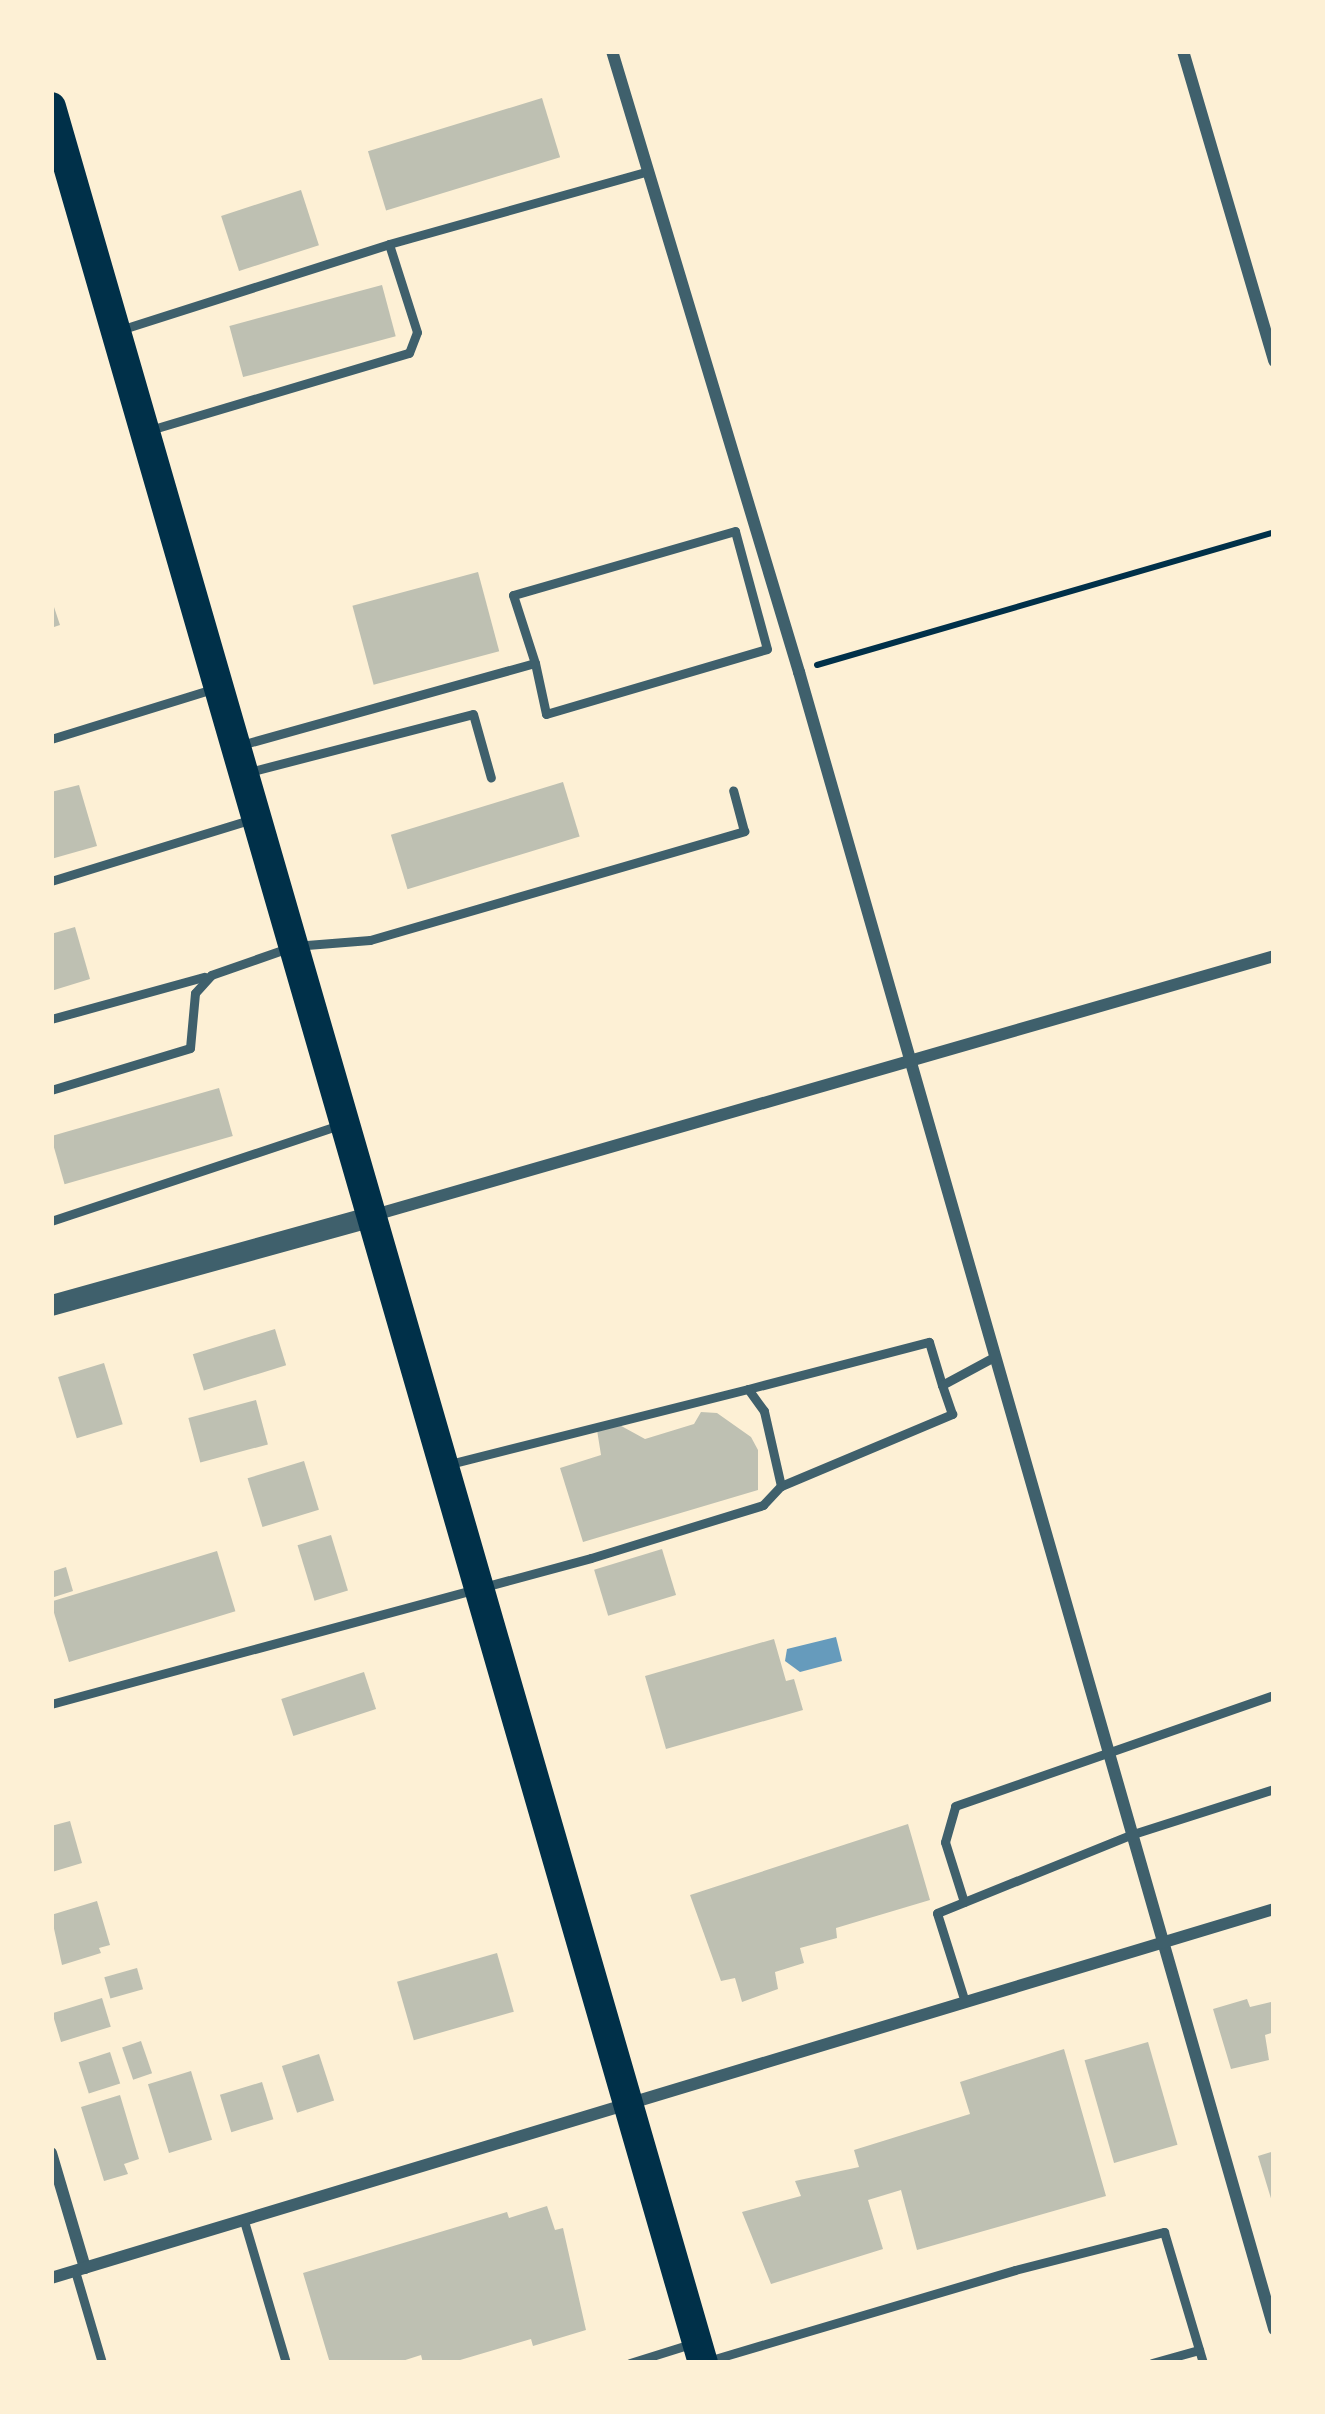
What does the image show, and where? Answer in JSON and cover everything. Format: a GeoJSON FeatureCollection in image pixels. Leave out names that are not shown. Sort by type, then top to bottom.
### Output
{"type":"FeatureCollection","features":[{"type":"Feature","properties":{"kind":"highway"},"geometry":{"type":"LineString","coordinates":[[51,107],[701,2356]]}},
{"type":"Feature","properties":{"kind":"street"},"geometry":{"type":"LineString","coordinates":[[612,51],[799,672],[1274,2329]]}},
{"type":"Feature","properties":{"kind":"street"},"geometry":{"type":"LineString","coordinates":[[1183,51],[1274,361]]}},
{"type":"Feature","properties":{"kind":"street"},"geometry":{"type":"LineString","coordinates":[[51,1305],[1274,956]]}},
{"type":"Feature","properties":{"kind":"street"},"geometry":{"type":"LineString","coordinates":[[51,2278],[627,2100],[1274,1909]]}},
{"type":"Feature","properties":{"kind":"street"},"geometry":{"type":"LineString","coordinates":[[51,2153],[80,2270]]}},
{"type":"Feature","properties":{"kind":"lane"},"geometry":{"type":"LineString","coordinates":[[116,331],[389,244],[646,172]]}},
{"type":"Feature","properties":{"kind":"lane"},"geometry":{"type":"LineString","coordinates":[[145,431],[409,353],[417,332],[389,244]]}},
{"type":"Feature","properties":{"kind":"lane"},"geometry":{"type":"LineString","coordinates":[[735,531],[767,649],[546,714],[535,663],[513,595],[735,531]]}},
{"type":"Feature","properties":{"kind":"lane"},"geometry":{"type":"LineString","coordinates":[[240,760],[535,663]]}},
{"type":"Feature","properties":{"kind":"lane"},"geometry":{"type":"LineString","coordinates":[[51,739],[219,688]]}},
{"type":"Feature","properties":{"kind":"lane"},"geometry":{"type":"LineString","coordinates":[[240,760],[473,713],[491,778]]}},
{"type":"Feature","properties":{"kind":"lane"},"geometry":{"type":"LineString","coordinates":[[51,1018],[204,977],[293,946],[370,940],[744,831],[733,790]]}},
{"type":"Feature","properties":{"kind":"lane"},"geometry":{"type":"LineString","coordinates":[[51,881],[256,818]]}},
{"type":"Feature","properties":{"kind":"lane"},"geometry":{"type":"LineString","coordinates":[[51,1090],[190,1048],[195,993],[204,977]]}},
{"type":"Feature","properties":{"kind":"lane"},"geometry":{"type":"LineString","coordinates":[[51,1221],[344,1123]]}},
{"type":"Feature","properties":{"kind":"lane"},"geometry":{"type":"LineString","coordinates":[[51,1704],[763,1505],[781,1486],[952,1414],[929,1342],[443,1465]]}},
{"type":"Feature","properties":{"kind":"lane"},"geometry":{"type":"LineString","coordinates":[[942,1385],[994,1358]]}},
{"type":"Feature","properties":{"kind":"lane"},"geometry":{"type":"LineString","coordinates":[[748,1389],[764,1411],[781,1486]]}},
{"type":"Feature","properties":{"kind":"lane"},"geometry":{"type":"LineString","coordinates":[[964,1902],[945,1842],[955,1806],[1274,1695]]}},
{"type":"Feature","properties":{"kind":"lane"},"geometry":{"type":"LineString","coordinates":[[965,2002],[937,1913],[1130,1835],[1274,1789]]}},
{"type":"Feature","properties":{"kind":"lane"},"geometry":{"type":"LineString","coordinates":[[244,2221],[286,2363]]}},
{"type":"Feature","properties":{"kind":"lane"},"geometry":{"type":"LineString","coordinates":[[631,2363],[701,2356],[1164,2232],[1203,2363]]}},
{"type":"Feature","properties":{"kind":"lane"},"geometry":{"type":"LineString","coordinates":[[80,2270],[102,2363]]}},
{"type":"Feature","properties":{"kind":"lane"},"geometry":{"type":"LineString","coordinates":[[1152,2363],[1199,2350]]}},
{"type":"Feature","properties":{"kind":"path"},"geometry":{"type":"LineString","coordinates":[[799,672],[1274,532]]}},
{"type":"Feature","properties":{"kind":"water"},"geometry":{"type":"Polygon","coordinates":[[[836,1637],[842,1661],[800,1672],[785,1661],[787,1649],[836,1637]]]}},
{"type":"Feature","properties":{"kind":"building"},"geometry":{"type":"Polygon","coordinates":[[[542,98],[560,157],[386,211],[368,151],[542,98]]]}},
{"type":"Feature","properties":{"kind":"building"},"geometry":{"type":"Polygon","coordinates":[[[301,190],[319,245],[239,271],[221,216],[301,190]]]}},
{"type":"Feature","properties":{"kind":"building"},"geometry":{"type":"Polygon","coordinates":[[[382,285],[396,336],[243,377],[229,326],[382,285]]]}},
{"type":"Feature","properties":{"kind":"building"},"geometry":{"type":"Polygon","coordinates":[[[478,572],[499,651],[374,685],[352,606],[478,572]]]}},
{"type":"Feature","properties":{"kind":"building"},"geometry":{"type":"Polygon","coordinates":[[[51,598],[60,625],[51,628],[51,598]]]}},
{"type":"Feature","properties":{"kind":"building"},"geometry":{"type":"Polygon","coordinates":[[[563,782],[580,837],[408,889],[391,835],[563,782]]]}},
{"type":"Feature","properties":{"kind":"building"},"geometry":{"type":"Polygon","coordinates":[[[79,785],[97,846],[51,859],[51,792],[79,785]]]}},
{"type":"Feature","properties":{"kind":"building"},"geometry":{"type":"Polygon","coordinates":[[[75,927],[90,979],[51,991],[51,934],[75,927]]]}},
{"type":"Feature","properties":{"kind":"building"},"geometry":{"type":"Polygon","coordinates":[[[219,1088],[233,1136],[65,1184],[51,1136],[219,1088]]]}},
{"type":"Feature","properties":{"kind":"building"},"geometry":{"type":"Polygon","coordinates":[[[275,1329],[286,1365],[204,1390],[193,1354],[275,1329]]]}},
{"type":"Feature","properties":{"kind":"building"},"geometry":{"type":"Polygon","coordinates":[[[104,1363],[123,1424],[77,1438],[58,1377],[104,1363]]]}},
{"type":"Feature","properties":{"kind":"building"},"geometry":{"type":"Polygon","coordinates":[[[256,1400],[268,1444],[200,1463],[188,1418],[256,1400]]]}},
{"type":"Feature","properties":{"kind":"building"},"geometry":{"type":"Polygon","coordinates":[[[701,1412],[717,1413],[751,1437],[758,1450],[758,1490],[583,1542],[560,1468],[601,1455],[597,1430],[614,1422],[645,1439],[694,1424],[701,1412]]]}},
{"type":"Feature","properties":{"kind":"building"},"geometry":{"type":"Polygon","coordinates":[[[304,1461],[319,1510],[262,1527],[248,1478],[304,1461]]]}},
{"type":"Feature","properties":{"kind":"building"},"geometry":{"type":"Polygon","coordinates":[[[331,1535],[348,1590],[314,1601],[298,1545],[331,1535]]]}},
{"type":"Feature","properties":{"kind":"building"},"geometry":{"type":"Polygon","coordinates":[[[662,1549],[676,1595],[608,1616],[594,1570],[662,1549]]]}},
{"type":"Feature","properties":{"kind":"building"},"geometry":{"type":"Polygon","coordinates":[[[217,1551],[235,1611],[69,1662],[51,1602],[217,1551]]]}},
{"type":"Feature","properties":{"kind":"building"},"geometry":{"type":"Polygon","coordinates":[[[66,1567],[73,1591],[51,1598],[51,1572],[66,1567]]]}},
{"type":"Feature","properties":{"kind":"building"},"geometry":{"type":"Polygon","coordinates":[[[774,1639],[786,1681],[794,1679],[803,1710],[666,1749],[645,1676],[774,1639]]]}},
{"type":"Feature","properties":{"kind":"building"},"geometry":{"type":"Polygon","coordinates":[[[364,1672],[376,1709],[293,1736],[281,1699],[364,1672]]]}},
{"type":"Feature","properties":{"kind":"building"},"geometry":{"type":"Polygon","coordinates":[[[70,1821],[82,1863],[52,1872],[51,1826],[70,1821]]]}},
{"type":"Feature","properties":{"kind":"building"},"geometry":{"type":"Polygon","coordinates":[[[908,1824],[930,1900],[836,1928],[837,1938],[800,1948],[804,1963],[775,1972],[778,1989],[742,2002],[735,1978],[721,1981],[690,1895],[908,1824]]]}},
{"type":"Feature","properties":{"kind":"building"},"geometry":{"type":"Polygon","coordinates":[[[97,1901],[110,1945],[99,1948],[101,1953],[62,1965],[51,1915],[97,1901]]]}},
{"type":"Feature","properties":{"kind":"building"},"geometry":{"type":"Polygon","coordinates":[[[497,1953],[514,2012],[414,2040],[397,1982],[497,1953]]]}},
{"type":"Feature","properties":{"kind":"building"},"geometry":{"type":"Polygon","coordinates":[[[137,1968],[143,1989],[110,1999],[104,1977],[137,1968]]]}},
{"type":"Feature","properties":{"kind":"building"},"geometry":{"type":"Polygon","coordinates":[[[102,1998],[111,2027],[61,2042],[52,2013],[102,1998]]]}},
{"type":"Feature","properties":{"kind":"building"},"geometry":{"type":"Polygon","coordinates":[[[1247,1999],[1250,2007],[1271,2002],[1274,2032],[1265,2035],[1269,2060],[1231,2069],[1213,2009],[1247,1999]]]}},
{"type":"Feature","properties":{"kind":"building"},"geometry":{"type":"Polygon","coordinates":[[[141,2041],[152,2073],[133,2080],[122,2048],[141,2041]]]}},
{"type":"Feature","properties":{"kind":"building"},"geometry":{"type":"Polygon","coordinates":[[[1148,2042],[1177,2145],[1114,2163],[1085,2060],[1148,2042]]]}},
{"type":"Feature","properties":{"kind":"building"},"geometry":{"type":"Polygon","coordinates":[[[1064,2049],[1106,2196],[917,2250],[901,2190],[868,2200],[883,2249],[771,2284],[742,2212],[801,2196],[795,2181],[859,2167],[854,2150],[970,2114],[960,2082],[1064,2049]]]}},
{"type":"Feature","properties":{"kind":"building"},"geometry":{"type":"Polygon","coordinates":[[[110,2052],[120,2083],[89,2094],[79,2062],[110,2052]]]}},
{"type":"Feature","properties":{"kind":"building"},"geometry":{"type":"Polygon","coordinates":[[[319,2054],[334,2101],[297,2113],[282,2066],[319,2054]]]}},
{"type":"Feature","properties":{"kind":"building"},"geometry":{"type":"Polygon","coordinates":[[[191,2071],[212,2140],[169,2153],[148,2084],[191,2071]]]}},
{"type":"Feature","properties":{"kind":"building"},"geometry":{"type":"Polygon","coordinates":[[[262,2082],[273,2119],[231,2132],[220,2095],[262,2082]]]}},
{"type":"Feature","properties":{"kind":"building"},"geometry":{"type":"Polygon","coordinates":[[[120,2095],[139,2159],[124,2164],[128,2174],[104,2181],[81,2107],[120,2095]]]}},
{"type":"Feature","properties":{"kind":"building"},"geometry":{"type":"Polygon","coordinates":[[[1274,2151],[1274,2205],[1273,2205],[1258,2156],[1274,2151]]]}},
{"type":"Feature","properties":{"kind":"building"},"geometry":{"type":"Polygon","coordinates":[[[547,2206],[555,2230],[563,2228],[586,2330],[533,2346],[531,2339],[450,2363],[423,2363],[421,2355],[396,2363],[330,2363],[303,2273],[507,2212],[509,2218],[547,2206]]]}}]}
